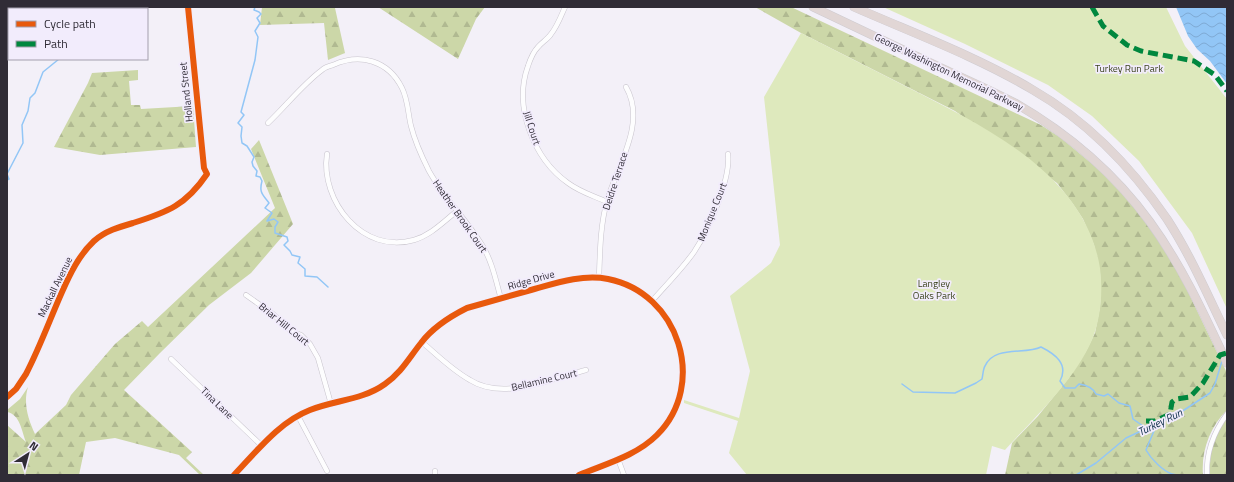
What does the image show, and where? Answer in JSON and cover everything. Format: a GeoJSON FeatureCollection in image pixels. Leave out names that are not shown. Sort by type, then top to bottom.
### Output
{"type":"FeatureCollection","features":[{"type":"Feature","properties":{"kind":"highway","name":"George Washington Memorial Parkway"},"geometry":{"type":"LineString","coordinates":[[813,7],[997,94],[1036,116],[1088,155],[1118,184],[1149,221],[1176,261],[1227,363]]}},
{"type":"Feature","properties":{"kind":"highway","name":"George Washington Memorial Parkway"},"geometry":{"type":"LineString","coordinates":[[854,7],[1004,73],[1034,90],[1090,131],[1125,166],[1144,188],[1167,220],[1190,259],[1227,335]]}},
{"type":"Feature","properties":{"kind":"street","name":"Holland Street"},"geometry":{"type":"LineString","coordinates":[[188,7],[204,168],[207,174]]}},
{"type":"Feature","properties":{"kind":"street","name":"Jill Court"},"geometry":{"type":"LineString","coordinates":[[565,7],[551,34],[535,51],[528,66],[525,75],[524,92],[526,115],[534,140],[544,159],[560,177],[577,189],[607,202]]}},
{"type":"Feature","properties":{"kind":"street","name":"Heather Brook Court"},"geometry":{"type":"LineString","coordinates":[[268,123],[322,69],[346,60],[359,59],[368,60],[380,65],[388,71],[398,81],[404,92],[411,128],[422,158],[442,191],[476,235],[485,251],[495,277],[501,299]]}},
{"type":"Feature","properties":{"kind":"street","name":"Deidre Terrace"},"geometry":{"type":"LineString","coordinates":[[599,278],[603,223],[607,202],[630,136],[633,120],[632,104],[626,87]]}},
{"type":"Feature","properties":{"kind":"street"},"geometry":{"type":"LineString","coordinates":[[327,154],[325,170],[341,212],[355,228],[368,236],[390,242],[413,240],[429,233],[457,211]]}},
{"type":"Feature","properties":{"kind":"street","name":"Monique Court"},"geometry":{"type":"LineString","coordinates":[[652,301],[684,265],[700,242],[720,197],[728,167],[728,154]]}},
{"type":"Feature","properties":{"kind":"street","name":"Mackall Avenue"},"geometry":{"type":"LineString","coordinates":[[7,397],[16,388],[26,374],[71,273],[88,247],[109,231],[154,216],[174,207],[198,187],[207,174]]}},
{"type":"Feature","properties":{"kind":"street","name":"Ridge Drive"},"geometry":{"type":"LineString","coordinates":[[234,475],[281,427],[298,416],[314,409],[362,395],[384,385],[400,372],[422,342],[437,326],[456,313],[467,308],[572,279],[599,278],[628,285],[637,290],[652,301],[668,320],[679,342],[683,369],[681,392],[673,412],[664,426],[658,434],[641,448],[579,475]]}},
{"type":"Feature","properties":{"kind":"street","name":"Briar Hill Court"},"geometry":{"type":"LineString","coordinates":[[246,295],[273,314],[291,330],[301,335],[310,344],[318,358],[331,404]]}},
{"type":"Feature","properties":{"kind":"street","name":"Bellamine Court"},"geometry":{"type":"LineString","coordinates":[[422,342],[470,380],[489,388],[519,388],[586,370]]}},
{"type":"Feature","properties":{"kind":"street","name":"Tina Lane"},"geometry":{"type":"LineString","coordinates":[[171,359],[262,446]]}},
{"type":"Feature","properties":{"kind":"street"},"geometry":{"type":"LineString","coordinates":[[1207,475],[1207,459],[1210,444],[1219,425],[1227,414]]}},
{"type":"Feature","properties":{"kind":"street"},"geometry":{"type":"LineString","coordinates":[[298,416],[327,471]]}},
{"type":"Feature","properties":{"kind":"street"},"geometry":{"type":"LineString","coordinates":[[618,459],[624,475]]}},
{"type":"Feature","properties":{"kind":"green space"},"geometry":{"type":"Polygon","coordinates":[[[262,7],[340,7],[335,8],[345,53],[328,60],[324,23],[260,25],[262,7]]]}},
{"type":"Feature","properties":{"kind":"green space"},"geometry":{"type":"Polygon","coordinates":[[[378,7],[485,7],[476,19],[458,59],[378,7]]]}},
{"type":"Feature","properties":{"kind":"green space"},"geometry":{"type":"Polygon","coordinates":[[[755,7],[791,7],[1041,125],[1061,138],[1097,168],[1137,209],[1160,241],[1178,271],[1227,373],[1227,410],[1211,432],[1205,448],[1203,475],[1005,475],[1012,443],[1038,416],[1068,379],[1086,351],[1095,333],[1100,307],[1100,272],[1094,245],[1083,219],[1057,183],[955,111],[801,33],[755,7]]]}},
{"type":"Feature","properties":{"kind":"green space","name":"Turkey Run Park"},"geometry":{"type":"Polygon","coordinates":[[[883,7],[1166,7],[1185,46],[1227,99],[1227,309],[1192,233],[1139,161],[1092,116],[1048,85],[965,44],[883,7]]]}},
{"type":"Feature","properties":{"kind":"green space","name":"Langley Oaks Park"},"geometry":{"type":"Polygon","coordinates":[[[801,33],[967,118],[998,136],[1026,156],[1052,179],[1074,205],[1091,235],[1100,268],[1101,286],[1099,314],[1092,340],[1085,355],[1075,370],[1041,412],[1005,450],[992,446],[986,475],[747,475],[729,453],[738,421],[684,403],[684,400],[739,418],[750,371],[730,296],[771,263],[780,245],[764,97],[801,33]]]}},
{"type":"Feature","properties":{"kind":"green space"},"geometry":{"type":"Polygon","coordinates":[[[138,70],[138,80],[129,81],[131,105],[140,105],[141,109],[193,106],[196,147],[100,155],[54,147],[92,73],[138,70]]]}},
{"type":"Feature","properties":{"kind":"green space"},"geometry":{"type":"Polygon","coordinates":[[[259,140],[293,224],[251,273],[209,305],[124,390],[192,452],[186,458],[204,475],[200,475],[179,455],[115,438],[86,442],[79,475],[7,475],[7,425],[26,442],[18,420],[11,413],[7,412],[7,410],[20,399],[28,387],[26,405],[30,423],[35,434],[66,405],[71,395],[115,344],[142,321],[148,327],[275,208],[251,149],[259,140]]]}},
{"type":"Feature","properties":{"kind":"green space"},"geometry":{"type":"Polygon","coordinates":[[[1227,418],[1227,475],[1210,475],[1211,452],[1215,437],[1218,430],[1227,418]]]}},
{"type":"Feature","properties":{"kind":"water"},"geometry":{"type":"Polygon","coordinates":[[[1176,7],[1227,7],[1227,84],[1210,61],[1197,49],[1188,36],[1176,7]]]}},
{"type":"Feature","properties":{"kind":"waterway"},"geometry":{"type":"LineString","coordinates":[[255,7],[254,10],[261,14],[257,18],[260,23],[255,31],[258,37],[255,60],[241,112],[244,115],[238,123],[242,127],[242,143],[247,146],[254,157],[252,162],[257,171],[256,176],[260,177],[262,181],[262,193],[269,203],[265,208],[272,213],[267,221],[274,219],[278,222],[275,227],[275,233],[287,237],[288,241],[284,245],[292,255],[300,257],[298,263],[305,269],[305,276],[317,277],[328,287]]}},
{"type":"Feature","properties":{"kind":"waterway"},"geometry":{"type":"LineString","coordinates":[[7,180],[9,179],[7,174],[23,143],[22,125],[28,111],[30,98],[35,93],[43,72],[58,60]]}},
{"type":"Feature","properties":{"kind":"waterway"},"geometry":{"type":"LineString","coordinates":[[902,384],[913,392],[955,393],[982,379],[985,366],[989,359],[995,355],[1041,347],[1056,356],[1062,365],[1063,370],[1060,381],[1065,388],[1075,388],[1079,384],[1089,387],[1096,394],[1104,396],[1108,394],[1119,403],[1130,406],[1133,419],[1149,428]]}},
{"type":"Feature","properties":{"kind":"waterway","name":"Turkey Run"},"geometry":{"type":"LineString","coordinates":[[1076,475],[1096,463],[1126,438],[1178,414],[1210,393],[1215,384],[1222,361]]}},
{"type":"Feature","properties":{"kind":"waterway"},"geometry":{"type":"LineString","coordinates":[[1156,426],[1146,450],[1154,461],[1165,470],[1172,474],[1181,475]]}},
{"type":"Feature","properties":{"kind":"marked path"},"geometry":{"type":"LineString","coordinates":[[1092,7],[1103,26],[1127,45],[1141,51],[1194,61],[1215,75],[1227,91]]}},
{"type":"Feature","properties":{"kind":"marked path"},"geometry":{"type":"LineString","coordinates":[[1146,421],[1155,421],[1170,414],[1172,402],[1176,399],[1190,397],[1203,383],[1220,355],[1227,353]]}},
{"type":"Feature","properties":{"kind":"cycle path"},"geometry":{"type":"LineString","coordinates":[[7,397],[16,389],[26,374],[68,278],[75,265],[89,246],[107,232],[156,215],[175,206],[192,193],[207,174],[204,168],[188,7]]}},
{"type":"Feature","properties":{"kind":"cycle path"},"geometry":{"type":"LineString","coordinates":[[234,475],[269,438],[299,415],[319,407],[358,397],[391,380],[431,332],[460,311],[559,282],[579,278],[608,279],[633,288],[653,302],[668,321],[678,343],[683,367],[681,391],[672,414],[657,435],[649,442],[640,449],[620,459],[579,475]]}}]}
